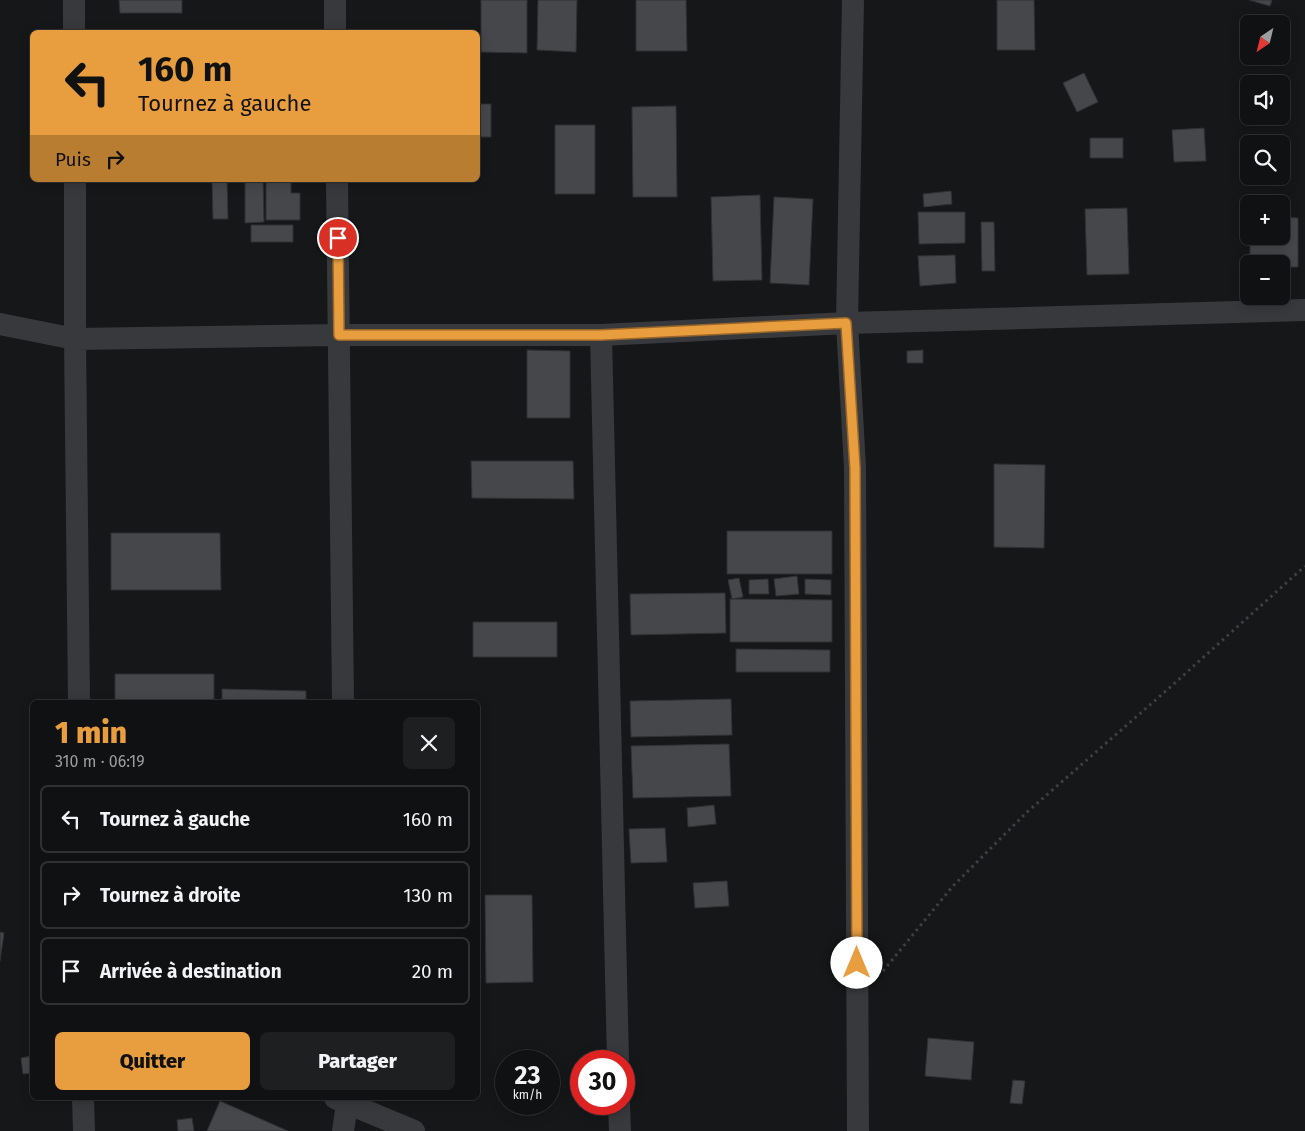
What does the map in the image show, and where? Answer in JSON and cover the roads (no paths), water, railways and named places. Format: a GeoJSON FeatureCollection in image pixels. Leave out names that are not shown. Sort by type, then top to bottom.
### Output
{"type":"FeatureCollection","features":[{"type":"Feature","properties":{"kind":"street"},"geometry":{"type":"LineString","coordinates":[[74,0],[74,30]]}},
{"type":"Feature","properties":{"kind":"street"},"geometry":{"type":"LineString","coordinates":[[335,0],[336,30]]}},
{"type":"Feature","properties":{"kind":"street"},"geometry":{"type":"LineString","coordinates":[[853,0],[846,323],[855,468],[858,1131]]}},
{"type":"Feature","properties":{"kind":"street"},"geometry":{"type":"LineString","coordinates":[[74,182],[79,700]]}},
{"type":"Feature","properties":{"kind":"street"},"geometry":{"type":"LineString","coordinates":[[337,182],[343,700]]}},
{"type":"Feature","properties":{"kind":"street"},"geometry":{"type":"LineString","coordinates":[[0,324],[75,339],[339,335],[601,335],[846,323],[1305,310]]}},
{"type":"Feature","properties":{"kind":"street"},"geometry":{"type":"LineString","coordinates":[[601,335],[618,1050]]}},
{"type":"Feature","properties":{"kind":"street"},"geometry":{"type":"LineString","coordinates":[[84,1100],[84,1131]]}},
{"type":"Feature","properties":{"kind":"street"},"geometry":{"type":"LineString","coordinates":[[343,1131],[344,1100]]}},
{"type":"Feature","properties":{"kind":"street"},"geometry":{"type":"LineString","coordinates":[[346,1100],[414,1131]]}},
{"type":"Feature","properties":{"kind":"street"},"geometry":{"type":"LineString","coordinates":[[619,1115],[620,1131]]}}]}
